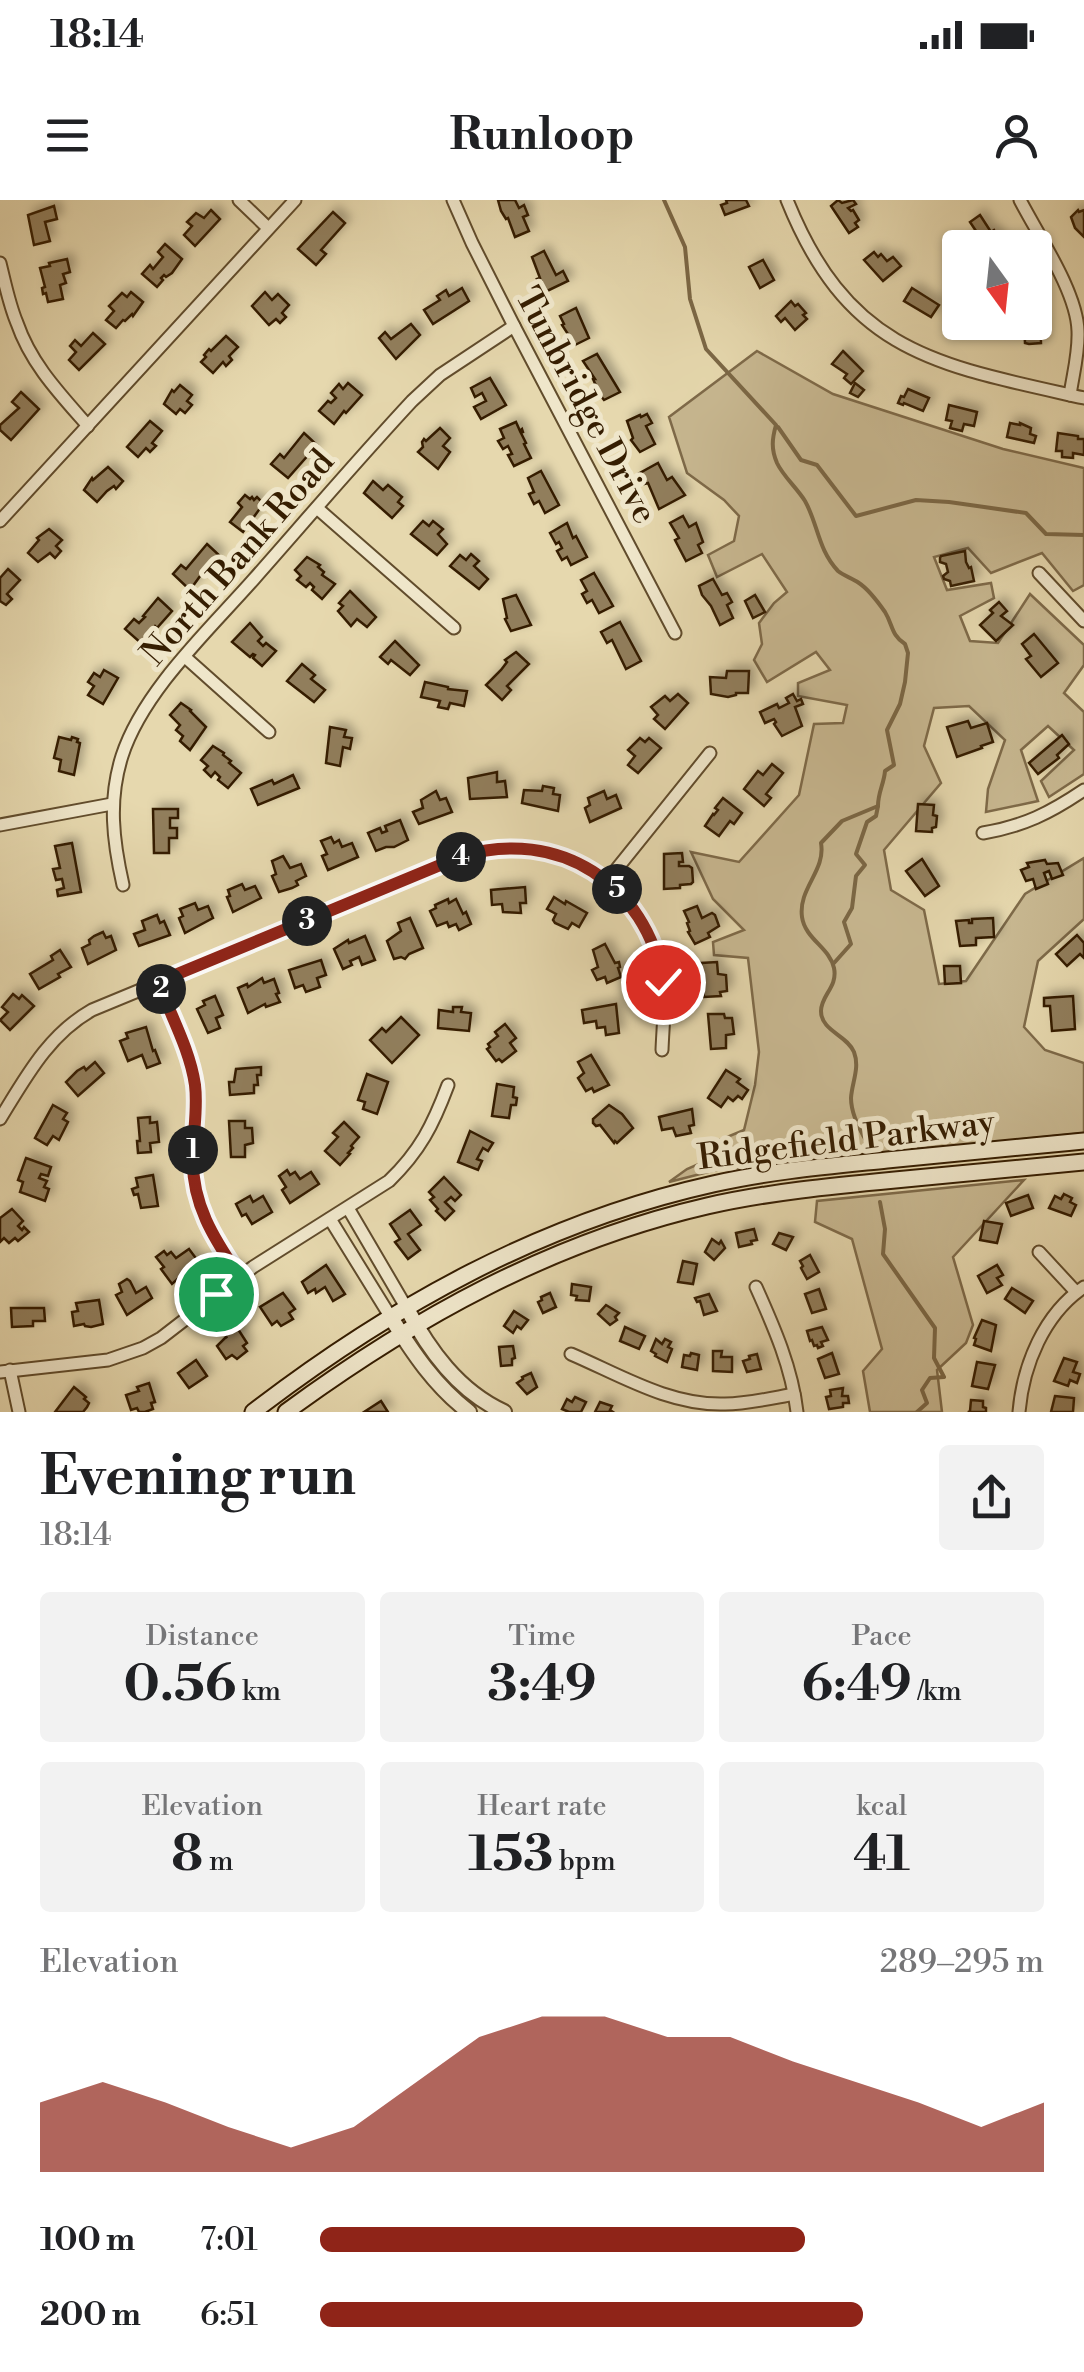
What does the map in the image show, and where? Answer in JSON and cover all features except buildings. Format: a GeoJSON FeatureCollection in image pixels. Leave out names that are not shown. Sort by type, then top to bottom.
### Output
{"type":"FeatureCollection","features":[{"type":"Feature","properties":{"kind":"main road","name":"Ridgefield Parkway"},"geometry":{"type":"LineString","coordinates":[[252,1412],[406,1306],[494,1258],[616,1210],[744,1177],[1084,1141]]}},
{"type":"Feature","properties":{"kind":"main road","name":"Ridgefield Parkway"},"geometry":{"type":"LineString","coordinates":[[286,1412],[416,1325],[504,1277],[601,1237],[678,1213],[800,1190],[1084,1162]]}},
{"type":"Feature","properties":{"kind":"street"},"geometry":{"type":"LineString","coordinates":[[239,200],[268,228]]}},
{"type":"Feature","properties":{"kind":"street"},"geometry":{"type":"LineString","coordinates":[[0,522],[294,200]]}},
{"type":"Feature","properties":{"kind":"street","name":"Tunbridge Drive"},"geometry":{"type":"LineString","coordinates":[[453,200],[514,326],[676,633]]}},
{"type":"Feature","properties":{"kind":"street"},"geometry":{"type":"LineString","coordinates":[[787,200],[826,277],[880,330],[908,348],[952,367],[1084,398]]}},
{"type":"Feature","properties":{"kind":"street"},"geometry":{"type":"LineString","coordinates":[[1020,200],[1074,308],[1078,332],[1070,395]]}},
{"type":"Feature","properties":{"kind":"street"},"geometry":{"type":"LineString","coordinates":[[0,263],[18,327],[35,360],[88,426]]}},
{"type":"Feature","properties":{"kind":"street","name":"North Bank Road"},"geometry":{"type":"LineString","coordinates":[[123,885],[112,804],[122,755],[135,724],[161,685],[430,384],[514,326]]}},
{"type":"Feature","properties":{"kind":"street"},"geometry":{"type":"LineString","coordinates":[[317,508],[454,628]]}},
{"type":"Feature","properties":{"kind":"street"},"geometry":{"type":"LineString","coordinates":[[1039,572],[1084,621]]}},
{"type":"Feature","properties":{"kind":"street"},"geometry":{"type":"LineString","coordinates":[[185,656],[270,732]]}},
{"type":"Feature","properties":{"kind":"street"},"geometry":{"type":"LineString","coordinates":[[607,881],[710,753]]}},
{"type":"Feature","properties":{"kind":"street"},"geometry":{"type":"LineString","coordinates":[[983,833],[1020,826],[1084,790]]}},
{"type":"Feature","properties":{"kind":"street"},"geometry":{"type":"LineString","coordinates":[[0,825],[112,804]]}},
{"type":"Feature","properties":{"kind":"street"},"geometry":{"type":"LineString","coordinates":[[0,1119],[36,1061],[63,1030],[92,1010],[477,852],[515,848],[582,864],[607,881],[639,916],[657,953],[664,992],[662,1050]]}},
{"type":"Feature","properties":{"kind":"street"},"geometry":{"type":"LineString","coordinates":[[158,982],[186,1053],[195,1088],[192,1158],[197,1200],[211,1232],[240,1277]]}},
{"type":"Feature","properties":{"kind":"street"},"geometry":{"type":"LineString","coordinates":[[18,1412],[5,1371],[108,1360],[160,1338],[240,1277],[374,1192],[406,1165],[434,1122],[448,1085]]}},
{"type":"Feature","properties":{"kind":"street"},"geometry":{"type":"LineString","coordinates":[[348,1208],[443,1364],[473,1393],[504,1412]]}},
{"type":"Feature","properties":{"kind":"street"},"geometry":{"type":"LineString","coordinates":[[330,1220],[430,1376],[469,1412]]}},
{"type":"Feature","properties":{"kind":"street"},"geometry":{"type":"LineString","coordinates":[[1019,1412],[1034,1349],[1049,1323],[1080,1290],[1040,1252]]}},
{"type":"Feature","properties":{"kind":"street"},"geometry":{"type":"LineString","coordinates":[[756,1287],[773,1324],[796,1412]]}},
{"type":"Feature","properties":{"kind":"street"},"geometry":{"type":"LineString","coordinates":[[571,1354],[680,1399],[725,1404],[794,1394]]}},
{"type":"Feature","properties":{"kind":"shaded area"},"geometry":{"type":"Polygon","coordinates":[[[757,351],[833,394],[1003,449],[1084,468],[1084,585],[1073,591],[1042,553],[991,573],[968,548],[934,557],[947,590],[991,583],[994,598],[960,616],[970,641],[998,643],[1030,594],[1084,645],[1084,665],[1064,693],[1084,712],[1084,774],[1049,797],[1041,781],[1074,750],[1048,726],[1021,750],[1038,801],[986,812],[988,789],[1005,740],[969,706],[934,708],[924,746],[941,783],[884,850],[891,890],[924,910],[939,984],[966,981],[1025,894],[1084,858],[1084,919],[1038,961],[1024,1027],[1045,1050],[1084,1063],[1084,1133],[716,1170],[669,1182],[708,1160],[703,1147],[744,1130],[759,1052],[748,958],[714,955],[713,942],[744,930],[713,899],[691,852],[739,862],[799,795],[814,724],[843,723],[847,705],[798,696],[798,683],[830,670],[816,652],[767,682],[754,660],[762,644],[759,623],[787,592],[762,554],[717,577],[708,555],[734,541],[739,516],[687,473],[669,417],[757,351]]]}},
{"type":"Feature","properties":{"kind":"shaded area"},"geometry":{"type":"Polygon","coordinates":[[[1024,1180],[953,1257],[973,1325],[966,1343],[937,1370],[942,1412],[870,1412],[863,1371],[882,1349],[852,1239],[815,1222],[817,1201],[1024,1180]]]}},
{"type":"Feature","properties":{"kind":"waterway"},"geometry":{"type":"LineString","coordinates":[[664,200],[685,247],[690,299],[706,349],[776,425],[773,444],[777,463],[805,501],[826,554],[838,571],[873,596],[908,653],[900,704],[887,730],[894,765],[885,771],[878,806],[842,821],[821,843],[820,862],[802,907],[804,925],[834,968],[834,980],[822,1005],[822,1018],[854,1052],[851,1104],[867,1142]]}},
{"type":"Feature","properties":{"kind":"waterway"},"geometry":{"type":"LineString","coordinates":[[778,427],[801,460],[817,465],[856,516],[916,500],[949,502],[1026,513],[1046,534],[1084,535]]}},
{"type":"Feature","properties":{"kind":"waterway"},"geometry":{"type":"LineString","coordinates":[[834,963],[851,944],[844,922],[852,908],[856,876],[865,865],[856,854],[867,822],[876,816],[878,806]]}},
{"type":"Feature","properties":{"kind":"waterway"},"geometry":{"type":"LineString","coordinates":[[880,1202],[885,1229],[883,1254],[935,1328],[934,1358],[944,1377],[930,1378],[922,1390],[927,1403],[917,1412]]}},
{"type":"Feature","properties":{"kind":"route"},"geometry":{"type":"LineString","coordinates":[[216,1294],[240,1277],[216,1242],[197,1200],[192,1158],[196,1110],[192,1071],[158,982],[462,856],[515,848],[555,854],[582,864],[616,889],[645,925],[663,982]]}}]}
